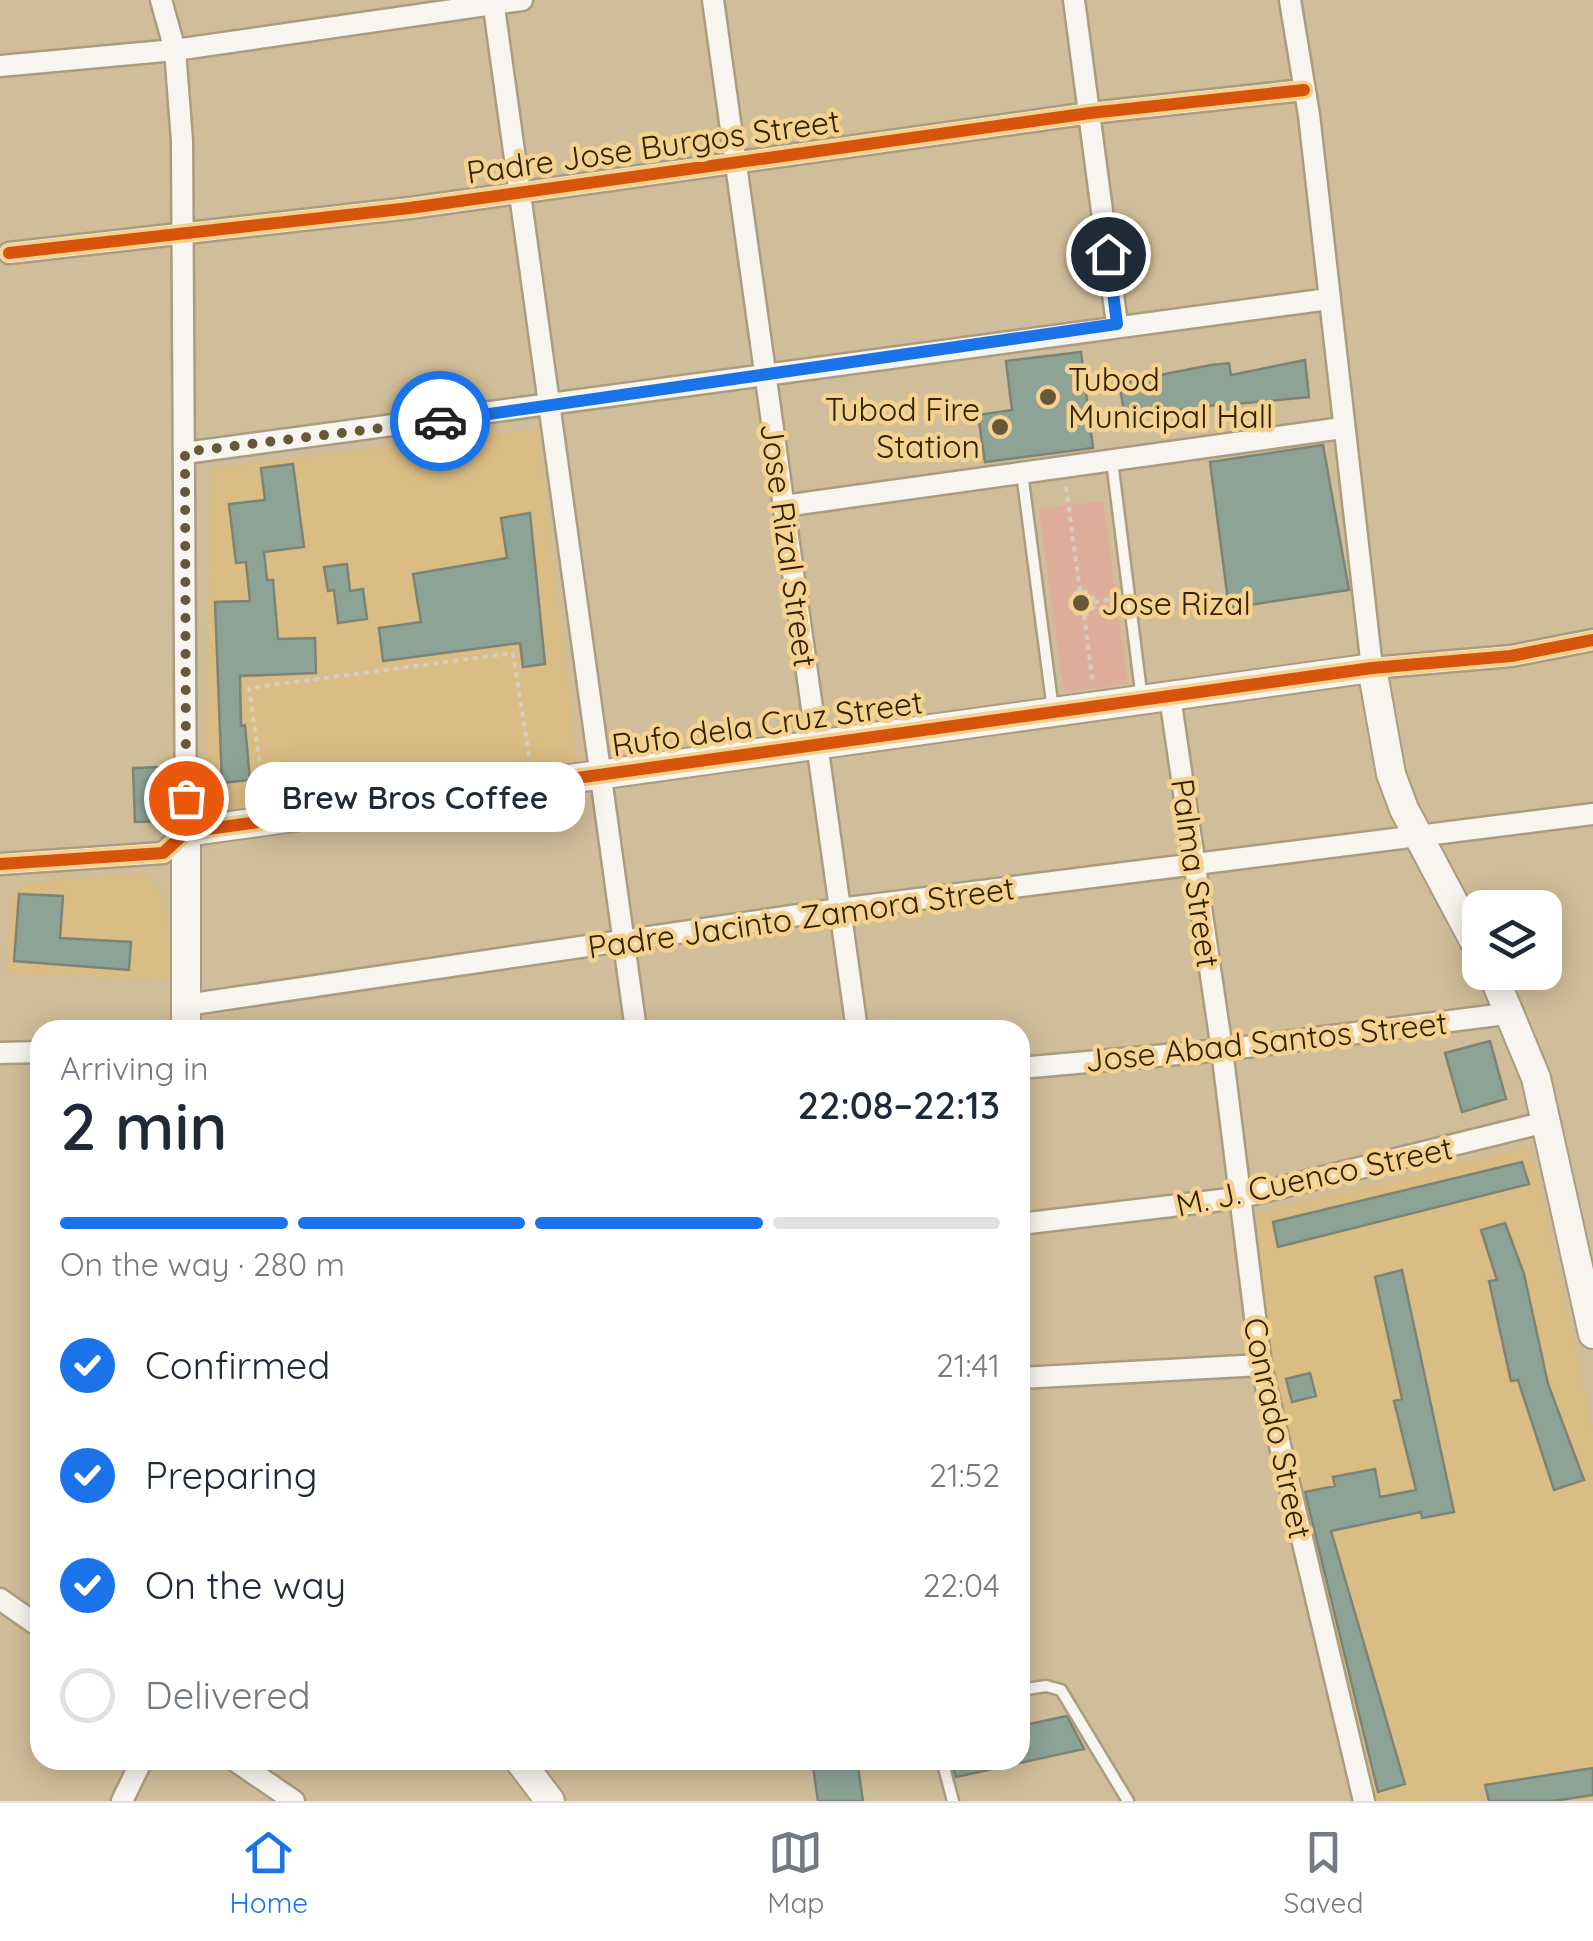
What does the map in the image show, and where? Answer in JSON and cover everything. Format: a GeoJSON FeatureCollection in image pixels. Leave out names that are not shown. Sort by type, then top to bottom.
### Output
{"type":"FeatureCollection","features":[{"type":"Feature","properties":{"kind":"street"},"geometry":{"type":"LineString","coordinates":[[161,0],[175,50],[185,234],[186,1018]]}},
{"type":"Feature","properties":{"kind":"street"},"geometry":{"type":"LineString","coordinates":[[0,66],[175,50],[522,0]]}},
{"type":"Feature","properties":{"kind":"street","name":"Jose Rizal Street"},"geometry":{"type":"LineString","coordinates":[[714,0],[856,1020]]}},
{"type":"Feature","properties":{"kind":"street"},"geometry":{"type":"LineString","coordinates":[[1074,0],[1117,324]]}},
{"type":"Feature","properties":{"kind":"street"},"geometry":{"type":"LineString","coordinates":[[1290,0],[1372,668],[1391,774],[1417,840],[1462,920]]}},
{"type":"Feature","properties":{"kind":"street"},"geometry":{"type":"LineString","coordinates":[[494,2],[635,1020]]}},
{"type":"Feature","properties":{"kind":"street","name":"Padre Jose Burgos Street"},"geometry":{"type":"LineString","coordinates":[[9,253],[519,192],[1090,113],[1304,90]]}},
{"type":"Feature","properties":{"kind":"street"},"geometry":{"type":"LineString","coordinates":[[185,452],[548,406],[1117,324],[1329,299]]}},
{"type":"Feature","properties":{"kind":"street"},"geometry":{"type":"LineString","coordinates":[[784,506],[1342,428]]}},
{"type":"Feature","properties":{"kind":"street"},"geometry":{"type":"LineString","coordinates":[[1372,668],[1511,656],[1593,640]]}},
{"type":"Feature","properties":{"kind":"street","name":"Rufo dela Cruz Street"},"geometry":{"type":"LineString","coordinates":[[0,864],[163,853],[186,832],[1372,668]]}},
{"type":"Feature","properties":{"kind":"street","name":"Palma Street"},"geometry":{"type":"LineString","coordinates":[[1156,699],[1195,866],[1222,1050]]}},
{"type":"Feature","properties":{"kind":"street","name":"Padre Jacinto Zamora Street"},"geometry":{"type":"LineString","coordinates":[[186,1018],[624,940],[1417,840],[1593,814]]}},
{"type":"Feature","properties":{"kind":"street"},"geometry":{"type":"LineString","coordinates":[[1501,990],[1512,1012],[1546,1122],[1593,1334]]}},
{"type":"Feature","properties":{"kind":"street","name":"Jose Abad Santos Street"},"geometry":{"type":"LineString","coordinates":[[1030,1067],[1222,1050],[1512,1012]]}},
{"type":"Feature","properties":{"kind":"street","name":"Conrado Street"},"geometry":{"type":"LineString","coordinates":[[1222,1050],[1261,1365],[1364,1801]]}},
{"type":"Feature","properties":{"kind":"street"},"geometry":{"type":"LineString","coordinates":[[0,1053],[30,1052]]}},
{"type":"Feature","properties":{"kind":"street","name":"M. J. Cuenco Street"},"geometry":{"type":"LineString","coordinates":[[1030,1223],[1238,1198],[1546,1122]]}},
{"type":"Feature","properties":{"kind":"street"},"geometry":{"type":"LineString","coordinates":[[1030,1377],[1261,1365]]}},
{"type":"Feature","properties":{"kind":"street"},"geometry":{"type":"LineString","coordinates":[[0,1600],[30,1620]]}},
{"type":"Feature","properties":{"kind":"street"},"geometry":{"type":"LineString","coordinates":[[122,1801],[137,1770]]}},
{"type":"Feature","properties":{"kind":"street"},"geometry":{"type":"LineString","coordinates":[[249,1770],[294,1801]]}},
{"type":"Feature","properties":{"kind":"street"},"geometry":{"type":"LineString","coordinates":[[527,1770],[550,1801]]}},
{"type":"Feature","properties":{"kind":"lane"},"geometry":{"type":"LineString","coordinates":[[1112,461],[1129,596],[1156,699]]}},
{"type":"Feature","properties":{"kind":"lane"},"geometry":{"type":"LineString","coordinates":[[1022,473],[1053,712]]}},
{"type":"Feature","properties":{"kind":"lane"},"geometry":{"type":"LineString","coordinates":[[1030,1688],[1046,1686],[1061,1690],[1128,1801]]}},
{"type":"Feature","properties":{"kind":"lane"},"geometry":{"type":"LineString","coordinates":[[945,1770],[953,1801]]}},
{"type":"Feature","properties":{"kind":"path"},"geometry":{"type":"LineString","coordinates":[[1063,468],[1080,591]]}},
{"type":"Feature","properties":{"kind":"path"},"geometry":{"type":"LineString","coordinates":[[1084,615],[1070,605],[1072,596],[1080,591],[1090,594],[1094,602]]}},
{"type":"Feature","properties":{"kind":"path"},"geometry":{"type":"LineString","coordinates":[[1096,706],[1084,615],[1094,602],[1129,596]]}},
{"type":"Feature","properties":{"kind":"path"},"geometry":{"type":"LineString","coordinates":[[268,821],[249,688],[513,654],[533,784]]}},
{"type":"Feature","properties":{"kind":"shaded area"},"geometry":{"type":"Polygon","coordinates":[[[537,429],[577,761],[222,810],[205,791],[211,468],[537,429]]]}},
{"type":"Feature","properties":{"kind":"shaded area"},"geometry":{"type":"Polygon","coordinates":[[[1103,501],[1128,684],[1064,693],[1039,509],[1103,501]]]}},
{"type":"Feature","properties":{"kind":"shaded area"},"geometry":{"type":"Polygon","coordinates":[[[144,874],[158,886],[164,906],[173,946],[172,979],[7,974],[10,898],[25,883],[144,874]]]}},
{"type":"Feature","properties":{"kind":"shaded area"},"geometry":{"type":"Polygon","coordinates":[[[1531,1147],[1593,1433],[1593,1800],[1373,1801],[1295,1495],[1252,1214],[1531,1147]]]}},
{"type":"Feature","properties":{"kind":"building","name":"Tubod Municipal Hall"},"geometry":{"type":"Polygon","coordinates":[[[1081,352],[1093,448],[985,462],[978,415],[1012,410],[1006,361],[1081,352]]]}},
{"type":"Feature","properties":{"kind":"building"},"geometry":{"type":"Polygon","coordinates":[[[1305,360],[1309,397],[1234,404],[1235,410],[1217,413],[1216,405],[1125,417],[1119,383],[1211,365],[1229,363],[1231,375],[1305,360]]]}},
{"type":"Feature","properties":{"kind":"building"},"geometry":{"type":"Polygon","coordinates":[[[1323,445],[1349,590],[1229,608],[1210,462],[1323,445]]]}},
{"type":"Feature","properties":{"kind":"building"},"geometry":{"type":"Polygon","coordinates":[[[293,464],[304,547],[264,552],[267,580],[273,580],[278,639],[315,638],[316,673],[240,676],[241,726],[245,725],[250,780],[222,783],[215,602],[250,601],[246,562],[236,563],[229,504],[265,500],[261,468],[293,464]]]}},
{"type":"Feature","properties":{"kind":"building"},"geometry":{"type":"Polygon","coordinates":[[[530,513],[545,664],[523,667],[520,643],[383,661],[379,628],[421,622],[413,574],[507,558],[501,518],[530,513]]]}},
{"type":"Feature","properties":{"kind":"building"},"geometry":{"type":"Polygon","coordinates":[[[347,564],[350,591],[363,589],[367,619],[338,623],[334,590],[328,591],[324,567],[347,564]]]}},
{"type":"Feature","properties":{"kind":"building"},"geometry":{"type":"Polygon","coordinates":[[[166,767],[168,821],[135,822],[133,768],[166,767]]]}},
{"type":"Feature","properties":{"kind":"building"},"geometry":{"type":"Polygon","coordinates":[[[19,894],[63,896],[60,938],[131,942],[129,970],[14,961],[19,894]]]}},
{"type":"Feature","properties":{"kind":"building"},"geometry":{"type":"Polygon","coordinates":[[[1490,1041],[1506,1099],[1462,1112],[1445,1053],[1490,1041]]]}},
{"type":"Feature","properties":{"kind":"building"},"geometry":{"type":"Polygon","coordinates":[[[1522,1162],[1529,1184],[1278,1247],[1273,1222],[1522,1162]]]}},
{"type":"Feature","properties":{"kind":"building"},"geometry":{"type":"Polygon","coordinates":[[[1505,1223],[1524,1274],[1548,1384],[1584,1480],[1554,1490],[1518,1380],[1511,1381],[1489,1281],[1497,1280],[1481,1230],[1505,1223]]]}},
{"type":"Feature","properties":{"kind":"building"},"geometry":{"type":"Polygon","coordinates":[[[1402,1270],[1454,1512],[1422,1518],[1421,1512],[1331,1531],[1405,1784],[1378,1792],[1305,1492],[1335,1486],[1333,1477],[1375,1469],[1380,1497],[1416,1490],[1394,1401],[1402,1399],[1375,1277],[1402,1270]]]}},
{"type":"Feature","properties":{"kind":"building"},"geometry":{"type":"Polygon","coordinates":[[[1310,1373],[1316,1396],[1292,1402],[1286,1379],[1310,1373]]]}},
{"type":"Feature","properties":{"kind":"building"},"geometry":{"type":"Polygon","coordinates":[[[1067,1716],[1084,1749],[1030,1761],[1030,1724],[1067,1716]]]}},
{"type":"Feature","properties":{"kind":"building"},"geometry":{"type":"Polygon","coordinates":[[[1593,1768],[1593,1795],[1553,1801],[1489,1801],[1485,1785],[1593,1768]]]}},
{"type":"Feature","properties":{"kind":"building"},"geometry":{"type":"Polygon","coordinates":[[[813,1770],[858,1770],[863,1801],[818,1801],[813,1770]]]}},
{"type":"Feature","properties":{"kind":"building"},"geometry":{"type":"Polygon","coordinates":[[[954,1770],[988,1770],[956,1777],[954,1770]]]}},
{"type":"Feature","properties":{"kind":"cycle path"},"geometry":{"type":"LineString","coordinates":[[9,253],[410,208],[1090,113],[1304,90]]}},
{"type":"Feature","properties":{"kind":"cycle path"},"geometry":{"type":"LineString","coordinates":[[0,864],[163,853],[186,832],[1372,668],[1511,656],[1593,640]]}},
{"type":"Feature","properties":{"kind":"way so far"},"geometry":{"type":"LineString","coordinates":[[186,798],[185,452],[440,421]]}},
{"type":"Feature","properties":{"kind":"place","name":"Tubod Municipal Hall"},"geometry":{"type":"Point","coordinates":[1048,397]}},
{"type":"Feature","properties":{"kind":"place","name":"Tubod Fire Station"},"geometry":{"type":"Point","coordinates":[1000,427]}},
{"type":"Feature","properties":{"kind":"place","name":"Jose Rizal"},"geometry":{"type":"Point","coordinates":[1081,603]}},
{"type":"Feature","properties":{"kind":"place","name":"Brew Bros Coffee"},"geometry":{"type":"Point","coordinates":[186,798]}},
{"type":"Feature","properties":{"kind":"route"},"geometry":{"type":"LineString","coordinates":[[440,421],[1117,324],[1108,254]]}}]}
